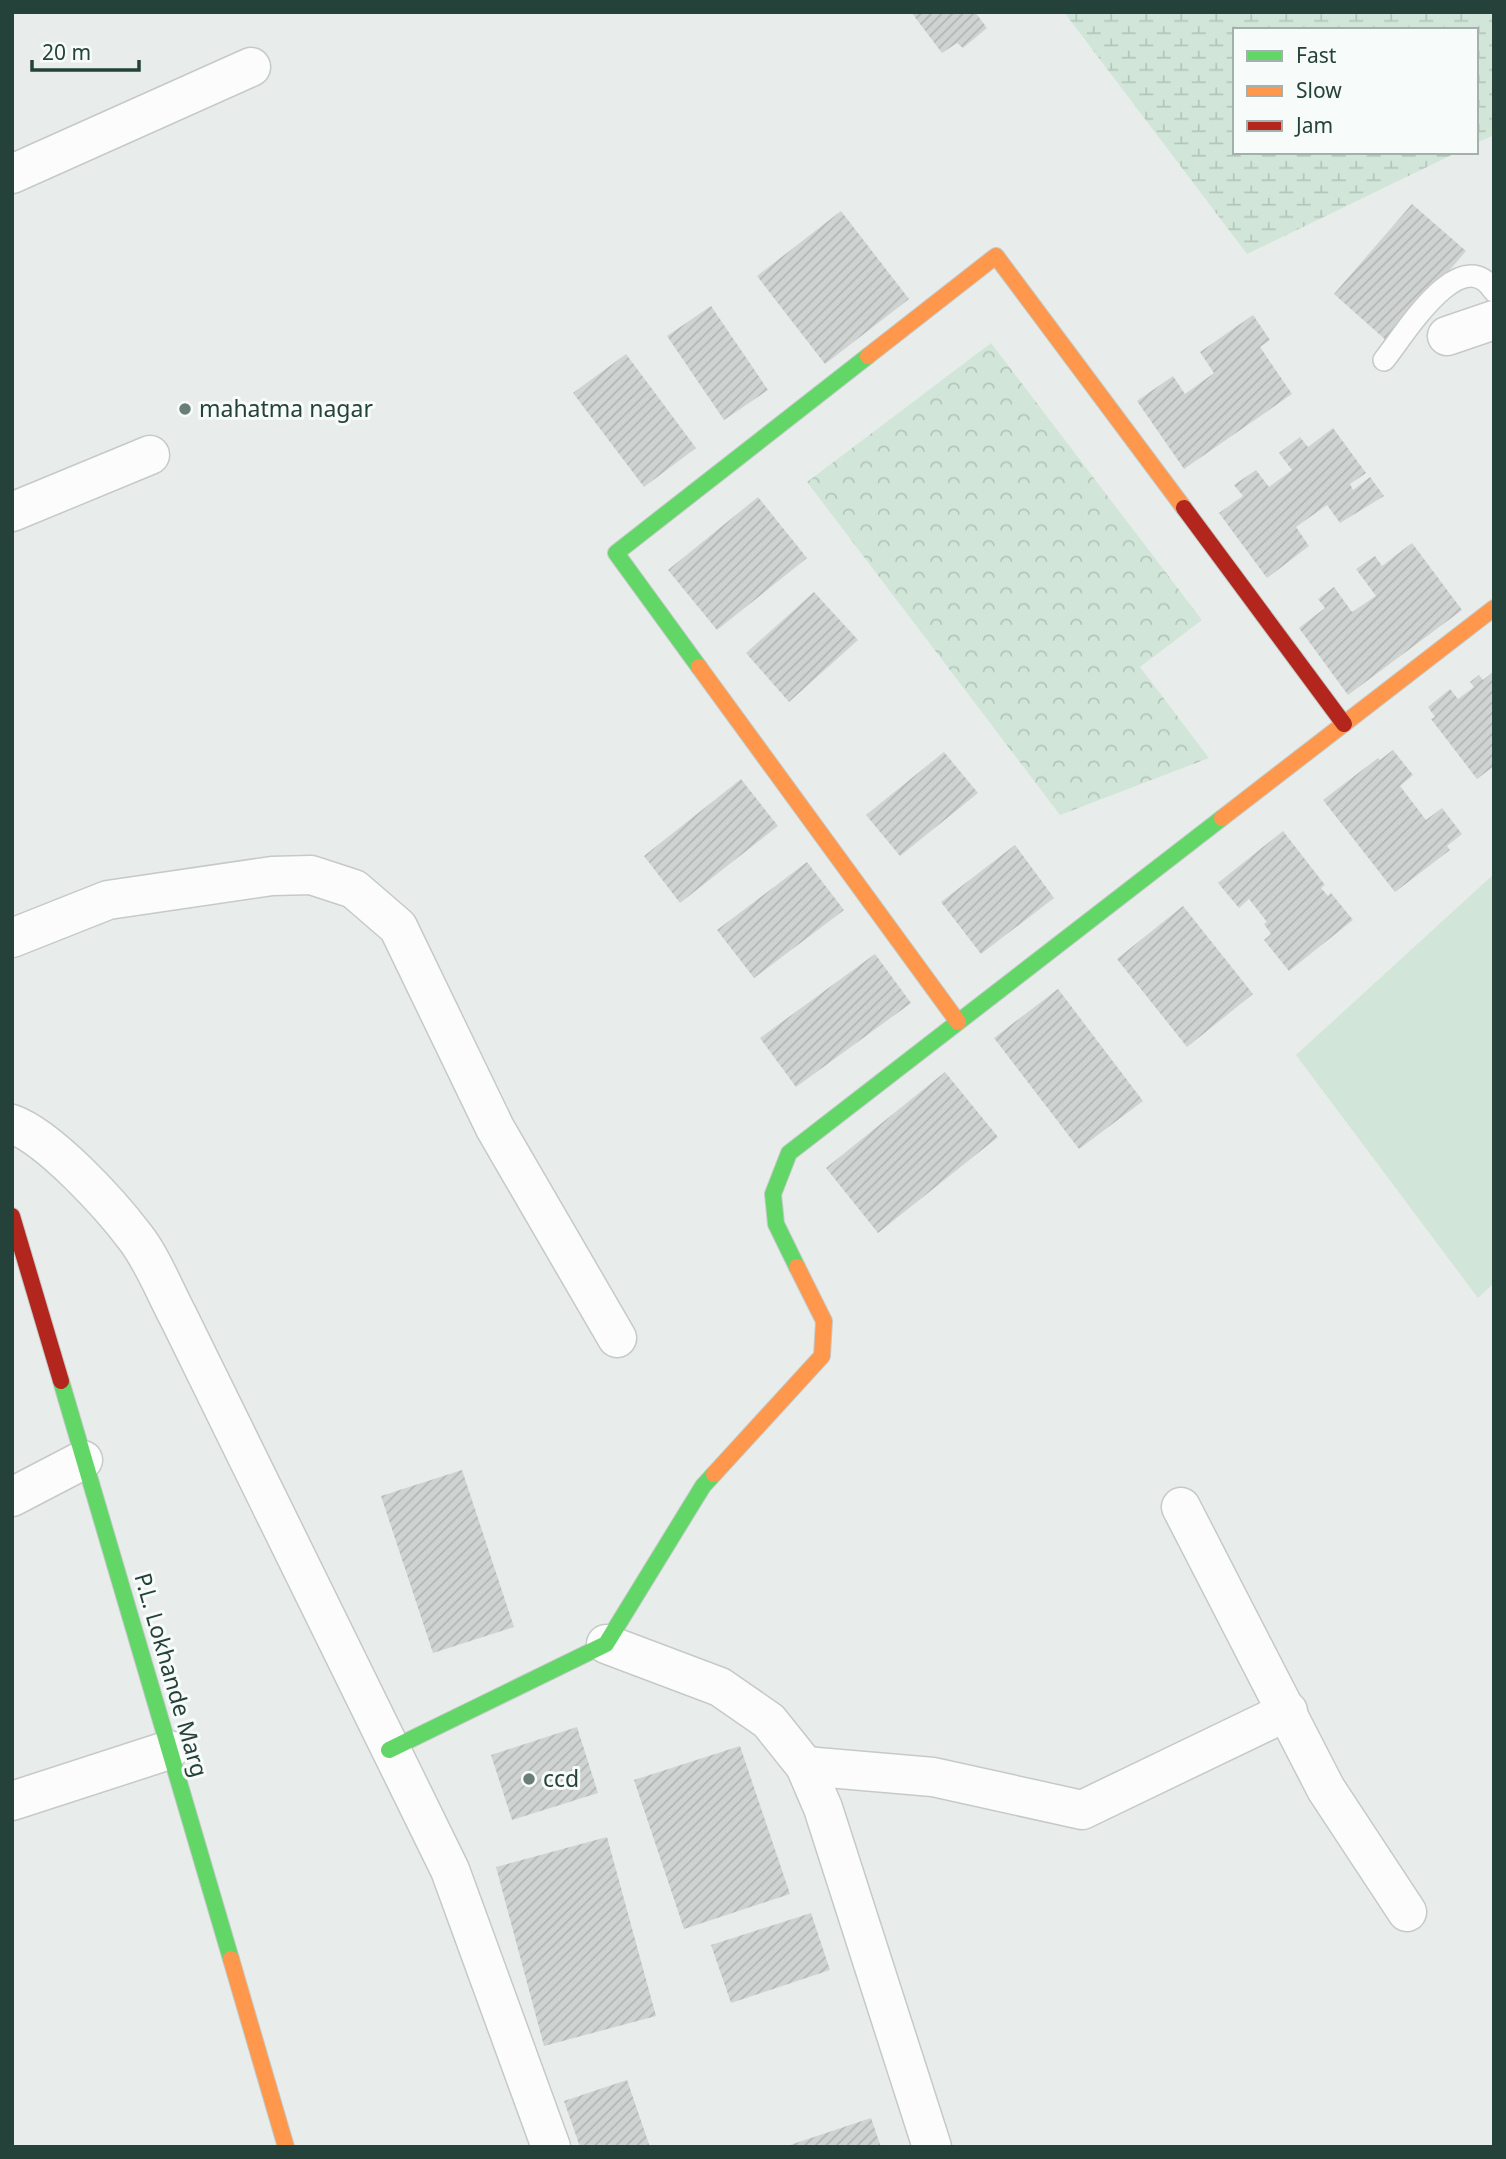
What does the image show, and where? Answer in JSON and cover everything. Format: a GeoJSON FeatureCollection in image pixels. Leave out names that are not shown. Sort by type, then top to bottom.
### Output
{"type":"FeatureCollection","features":[{"type":"Feature","properties":{"kind":"street"},"geometry":{"type":"LineString","coordinates":[[12,174],[251,67]]}},
{"type":"Feature","properties":{"kind":"street"},"geometry":{"type":"LineString","coordinates":[[958,1022],[616,553],[996,256],[1344,724]]}},
{"type":"Feature","properties":{"kind":"street"},"geometry":{"type":"LineString","coordinates":[[1447,336],[1494,320]]}},
{"type":"Feature","properties":{"kind":"street"},"geometry":{"type":"LineString","coordinates":[[12,512],[150,456]]}},
{"type":"Feature","properties":{"kind":"street"},"geometry":{"type":"LineString","coordinates":[[389,1750],[606,1644],[703,1486],[822,1356],[824,1321],[776,1224],[773,1194],[789,1153],[1494,608]]}},
{"type":"Feature","properties":{"kind":"street"},"geometry":{"type":"LineString","coordinates":[[12,938],[108,900],[272,876],[311,875],[354,889],[398,927],[495,1128],[617,1338]]}},
{"type":"Feature","properties":{"kind":"street"},"geometry":{"type":"LineString","coordinates":[[12,1124],[26,1129],[52,1147],[136,1237],[339,1638],[389,1750],[450,1870],[551,2147]]}},
{"type":"Feature","properties":{"kind":"street","name":"P.L. Lokhande Marg"},"geometry":{"type":"LineString","coordinates":[[12,1216],[286,2147]]}},
{"type":"Feature","properties":{"kind":"street"},"geometry":{"type":"LineString","coordinates":[[12,1497],[83,1460]]}},
{"type":"Feature","properties":{"kind":"street"},"geometry":{"type":"LineString","coordinates":[[1181,1507],[1289,1711],[1326,1788],[1407,1912]]}},
{"type":"Feature","properties":{"kind":"street"},"geometry":{"type":"LineString","coordinates":[[606,1644],[720,1687],[769,1721],[806,1766],[823,1808],[932,2147]]}},
{"type":"Feature","properties":{"kind":"street"},"geometry":{"type":"LineString","coordinates":[[806,1766],[933,1777],[1082,1810],[1289,1711]]}},
{"type":"Feature","properties":{"kind":"street"},"geometry":{"type":"LineString","coordinates":[[12,1801],[169,1750]]}},
{"type":"Feature","properties":{"kind":"lane"},"geometry":{"type":"LineString","coordinates":[[1384,360],[1448,283],[1464,274],[1478,275],[1494,291]]}},
{"type":"Feature","properties":{"kind":"green space"},"geometry":{"type":"Polygon","coordinates":[[[1064,12],[1494,12],[1494,135],[1478,142],[1478,28],[1233,28],[1233,154],[1454,154],[1247,254],[1064,12]]]}},
{"type":"Feature","properties":{"kind":"green space"},"geometry":{"type":"Polygon","coordinates":[[[991,343],[1202,620],[1140,667],[1209,758],[1060,815],[807,482],[991,343]]]}},
{"type":"Feature","properties":{"kind":"green space"},"geometry":{"type":"Polygon","coordinates":[[[1494,874],[1494,1283],[1478,1298],[1296,1055],[1494,874]]]}},
{"type":"Feature","properties":{"kind":"building"},"geometry":{"type":"Polygon","coordinates":[[[911,12],[975,12],[987,28],[963,48],[957,43],[942,53],[911,12]]]}},
{"type":"Feature","properties":{"kind":"building"},"geometry":{"type":"Polygon","coordinates":[[[1412,204],[1466,251],[1388,342],[1334,294],[1412,204]]]}},
{"type":"Feature","properties":{"kind":"building"},"geometry":{"type":"Polygon","coordinates":[[[841,211],[909,299],[825,364],[757,276],[841,211]]]}},
{"type":"Feature","properties":{"kind":"building"},"geometry":{"type":"Polygon","coordinates":[[[711,306],[768,390],[724,420],[667,336],[711,306]]]}},
{"type":"Feature","properties":{"kind":"building"},"geometry":{"type":"Polygon","coordinates":[[[1253,315],[1270,340],[1260,347],[1292,394],[1184,469],[1137,401],[1173,376],[1185,394],[1214,373],[1200,352],[1253,315]]]}},
{"type":"Feature","properties":{"kind":"building"},"geometry":{"type":"Polygon","coordinates":[[[626,354],[696,448],[644,487],[573,393],[626,354]]]}},
{"type":"Feature","properties":{"kind":"building"},"geometry":{"type":"Polygon","coordinates":[[[1333,428],[1366,473],[1350,484],[1353,490],[1370,477],[1384,496],[1340,523],[1327,505],[1296,527],[1309,546],[1267,578],[1219,513],[1243,496],[1234,485],[1256,470],[1269,487],[1292,470],[1279,453],[1300,437],[1308,447],[1333,428]]]}},
{"type":"Feature","properties":{"kind":"building"},"geometry":{"type":"Polygon","coordinates":[[[758,497],[807,558],[717,630],[668,570],[758,497]]]}},
{"type":"Feature","properties":{"kind":"building"},"geometry":{"type":"Polygon","coordinates":[[[1412,543],[1462,610],[1348,695],[1299,628],[1325,608],[1318,599],[1334,587],[1352,612],[1376,596],[1356,569],[1375,556],[1382,566],[1412,543]]]}},
{"type":"Feature","properties":{"kind":"building"},"geometry":{"type":"Polygon","coordinates":[[[814,592],[858,640],[789,702],[746,653],[814,592]]]}},
{"type":"Feature","properties":{"kind":"building"},"geometry":{"type":"Polygon","coordinates":[[[1494,671],[1494,766],[1477,779],[1431,719],[1435,717],[1428,707],[1450,689],[1458,699],[1474,687],[1470,682],[1479,675],[1483,680],[1494,671]]]}},
{"type":"Feature","properties":{"kind":"building"},"geometry":{"type":"Polygon","coordinates":[[[1393,750],[1413,775],[1400,786],[1426,820],[1442,808],[1462,834],[1447,846],[1450,850],[1395,892],[1323,800],[1378,758],[1380,760],[1393,750]]]}},
{"type":"Feature","properties":{"kind":"building"},"geometry":{"type":"Polygon","coordinates":[[[944,752],[978,793],[900,856],[866,815],[944,752]]]}},
{"type":"Feature","properties":{"kind":"building"},"geometry":{"type":"Polygon","coordinates":[[[741,779],[778,826],[680,903],[644,856],[741,779]]]}},
{"type":"Feature","properties":{"kind":"building"},"geometry":{"type":"Polygon","coordinates":[[[1283,831],[1325,885],[1321,888],[1328,896],[1331,893],[1353,920],[1289,971],[1264,940],[1271,934],[1264,924],[1267,922],[1249,899],[1239,908],[1218,883],[1283,831]]]}},
{"type":"Feature","properties":{"kind":"building"},"geometry":{"type":"Polygon","coordinates":[[[1015,845],[1054,898],[981,954],[941,902],[1015,845]]]}},
{"type":"Feature","properties":{"kind":"building"},"geometry":{"type":"Polygon","coordinates":[[[807,862],[844,910],[754,978],[717,930],[807,862]]]}},
{"type":"Feature","properties":{"kind":"building"},"geometry":{"type":"Polygon","coordinates":[[[1183,906],[1253,994],[1187,1047],[1117,959],[1183,906]]]}},
{"type":"Feature","properties":{"kind":"building"},"geometry":{"type":"Polygon","coordinates":[[[875,954],[911,1003],[796,1087],[760,1038],[875,954]]]}},
{"type":"Feature","properties":{"kind":"building"},"geometry":{"type":"Polygon","coordinates":[[[1058,989],[1143,1101],[1079,1149],[994,1038],[1058,989]]]}},
{"type":"Feature","properties":{"kind":"building"},"geometry":{"type":"Polygon","coordinates":[[[945,1072],[998,1137],[878,1233],[826,1168],[945,1072]]]}},
{"type":"Feature","properties":{"kind":"building"},"geometry":{"type":"Polygon","coordinates":[[[462,1470],[514,1627],[433,1653],[381,1496],[462,1470]]]}},
{"type":"Feature","properties":{"kind":"building"},"geometry":{"type":"Polygon","coordinates":[[[577,1727],[598,1793],[512,1820],[491,1755],[577,1727]]]}},
{"type":"Feature","properties":{"kind":"building"},"geometry":{"type":"Polygon","coordinates":[[[740,1746],[790,1894],[684,1929],[634,1780],[740,1746]]]}},
{"type":"Feature","properties":{"kind":"building"},"geometry":{"type":"Polygon","coordinates":[[[607,1837],[656,2016],[544,2046],[496,1867],[607,1837]]]}},
{"type":"Feature","properties":{"kind":"building"},"geometry":{"type":"Polygon","coordinates":[[[811,1913],[830,1970],[731,2003],[711,1945],[811,1913]]]}},
{"type":"Feature","properties":{"kind":"building"},"geometry":{"type":"Polygon","coordinates":[[[627,2080],[650,2147],[580,2147],[564,2101],[627,2080]]]}},
{"type":"Feature","properties":{"kind":"building"},"geometry":{"type":"Polygon","coordinates":[[[871,2118],[881,2147],[787,2147],[787,2146],[871,2118]]]}},
{"type":"Feature","properties":{"kind":"traffic: fast"},"geometry":{"type":"LineString","coordinates":[[699,667],[616,553],[868,356]]}},
{"type":"Feature","properties":{"kind":"traffic: fast"},"geometry":{"type":"LineString","coordinates":[[797,1267],[776,1224],[773,1194],[789,1153],[1222,818]]}},
{"type":"Feature","properties":{"kind":"traffic: fast"},"geometry":{"type":"LineString","coordinates":[[61,1381],[231,1959]]}},
{"type":"Feature","properties":{"kind":"traffic: fast"},"geometry":{"type":"LineString","coordinates":[[389,1750],[606,1644],[703,1486],[714,1474]]}},
{"type":"Feature","properties":{"kind":"traffic: slow"},"geometry":{"type":"LineString","coordinates":[[868,356],[996,256],[1184,508]]}},
{"type":"Feature","properties":{"kind":"traffic: slow"},"geometry":{"type":"LineString","coordinates":[[1222,818],[1494,608]]}},
{"type":"Feature","properties":{"kind":"traffic: slow"},"geometry":{"type":"LineString","coordinates":[[699,667],[958,1022]]}},
{"type":"Feature","properties":{"kind":"traffic: slow"},"geometry":{"type":"LineString","coordinates":[[714,1474],[822,1356],[824,1321],[797,1267]]}},
{"type":"Feature","properties":{"kind":"traffic: slow"},"geometry":{"type":"LineString","coordinates":[[231,1959],[286,2147]]}},
{"type":"Feature","properties":{"kind":"traffic: jam"},"geometry":{"type":"LineString","coordinates":[[1184,508],[1344,724]]}},
{"type":"Feature","properties":{"kind":"traffic: jam"},"geometry":{"type":"LineString","coordinates":[[12,1216],[61,1381]]}},
{"type":"Feature","properties":{"kind":"place","name":"mahatma nagar"},"geometry":{"type":"Point","coordinates":[185,409]}},
{"type":"Feature","properties":{"kind":"place","name":"ccd"},"geometry":{"type":"Point","coordinates":[529,1779]}}]}
